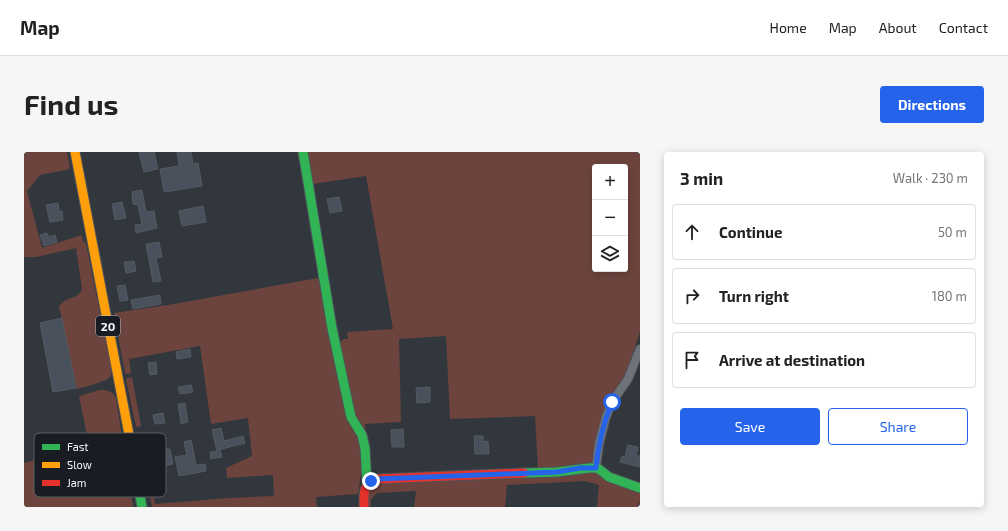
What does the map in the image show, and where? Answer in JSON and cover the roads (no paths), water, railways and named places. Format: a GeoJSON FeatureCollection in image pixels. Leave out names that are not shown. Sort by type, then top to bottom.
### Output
{"type":"FeatureCollection","features":[{"type":"Feature","properties":{"kind":"street","name":"20"},"geometry":{"type":"LineString","coordinates":[[75,152],[129,433]]}},
{"type":"Feature","properties":{"kind":"street"},"geometry":{"type":"LineString","coordinates":[[303,152],[332,328],[352,417],[362,436],[365,448],[367,484]]}},
{"type":"Feature","properties":{"kind":"street"},"geometry":{"type":"LineString","coordinates":[[596,468],[599,444],[606,417],[612,402],[628,379],[640,349]]}},
{"type":"Feature","properties":{"kind":"street"},"geometry":{"type":"LineString","coordinates":[[364,507],[364,490],[367,484],[377,479],[557,472],[580,468],[596,468],[610,477],[640,488]]}},
{"type":"Feature","properties":{"kind":"street","name":"20"},"geometry":{"type":"LineString","coordinates":[[140,497],[142,507]]}}]}
